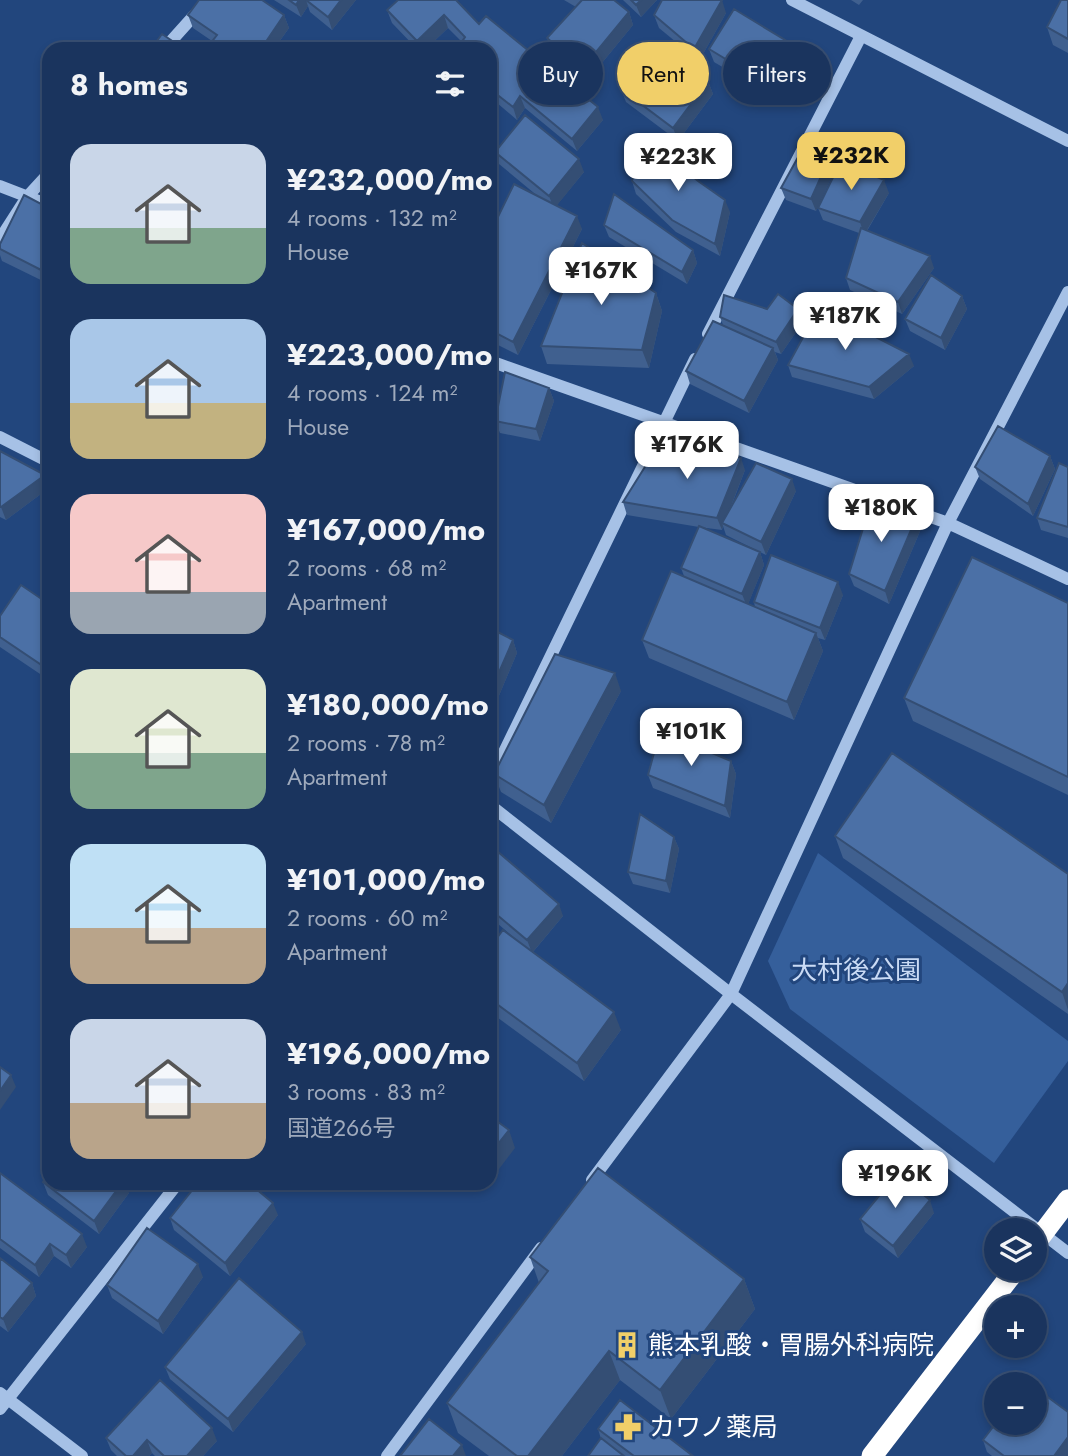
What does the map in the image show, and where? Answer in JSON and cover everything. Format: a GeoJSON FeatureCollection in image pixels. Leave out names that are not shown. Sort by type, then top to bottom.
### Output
{"type":"FeatureCollection","features":[{"type":"Feature","properties":{"kind":"highway"},"geometry":{"type":"LineString","coordinates":[[1047,1228],[1068,1200]]}},
{"type":"Feature","properties":{"kind":"highway"},"geometry":{"type":"LineString","coordinates":[[872,1456],[1007,1281]]}},
{"type":"Feature","properties":{"kind":"street"},"geometry":{"type":"LineString","coordinates":[[170,42],[208,0]]}},
{"type":"Feature","properties":{"kind":"street"},"geometry":{"type":"LineString","coordinates":[[792,0],[1068,141]]}},
{"type":"Feature","properties":{"kind":"street"},"geometry":{"type":"LineString","coordinates":[[497,766],[663,422],[861,36]]}},
{"type":"Feature","properties":{"kind":"street"},"geometry":{"type":"LineString","coordinates":[[0,239],[27,197],[42,181]]}},
{"type":"Feature","properties":{"kind":"street"},"geometry":{"type":"LineString","coordinates":[[0,186],[42,202]]}},
{"type":"Feature","properties":{"kind":"street"},"geometry":{"type":"LineString","coordinates":[[583,1192],[731,994],[948,523],[1068,292]]}},
{"type":"Feature","properties":{"kind":"street"},"geometry":{"type":"LineString","coordinates":[[497,363],[948,523],[1068,579]]}},
{"type":"Feature","properties":{"kind":"street"},"geometry":{"type":"LineString","coordinates":[[0,437],[42,458]]}},
{"type":"Feature","properties":{"kind":"street"},"geometry":{"type":"LineString","coordinates":[[497,810],[1013,1218]]}},
{"type":"Feature","properties":{"kind":"street"},"geometry":{"type":"LineString","coordinates":[[82,1456],[2,1400],[172,1190]]}},
{"type":"Feature","properties":{"kind":"street"},"geometry":{"type":"LineString","coordinates":[[387,1456],[551,1236]]}},
{"type":"Feature","properties":{"kind":"street"},"geometry":{"type":"LineString","coordinates":[[1047,1243],[1068,1253]]}},
{"type":"Feature","properties":{"kind":"green space","name":"大村後公園"},"geometry":{"type":"Polygon","coordinates":[[[818,853],[1068,1041],[1068,1061],[994,1163],[790,1009],[768,961],[818,853]]]}},
{"type":"Feature","properties":{"kind":"building"},"geometry":{"type":"Polygon","coordinates":[[[199,0],[262,0],[284,15],[266,42],[212,42],[217,35],[188,15],[199,0]]]}},
{"type":"Feature","properties":{"kind":"building"},"geometry":{"type":"Polygon","coordinates":[[[306,0],[341,0],[328,17],[306,0]]]}},
{"type":"Feature","properties":{"kind":"building"},"geometry":{"type":"Polygon","coordinates":[[[398,0],[456,0],[479,24],[486,16],[518,42],[518,99],[513,107],[497,94],[497,42],[462,42],[465,37],[444,15],[417,41],[387,10],[398,0]]]}},
{"type":"Feature","properties":{"kind":"building"},"geometry":{"type":"Polygon","coordinates":[[[582,0],[614,0],[629,12],[603,44],[552,42],[547,38],[582,0]]]}},
{"type":"Feature","properties":{"kind":"building"},"geometry":{"type":"Polygon","coordinates":[[[662,0],[722,0],[698,42],[686,42],[654,15],[662,0]]]}},
{"type":"Feature","properties":{"kind":"building"},"geometry":{"type":"Polygon","coordinates":[[[1061,0],[1068,0],[1068,39],[1047,27],[1061,0]]]}},
{"type":"Feature","properties":{"kind":"building"},"geometry":{"type":"Polygon","coordinates":[[[734,9],[788,42],[723,42],[723,57],[709,49],[734,9]]]}},
{"type":"Feature","properties":{"kind":"building"},"geometry":{"type":"Polygon","coordinates":[[[162,34],[174,42],[156,42],[162,34]]]}},
{"type":"Feature","properties":{"kind":"building"},"geometry":{"type":"Polygon","coordinates":[[[531,105],[598,107],[572,139],[531,105]]]}},
{"type":"Feature","properties":{"kind":"building"},"geometry":{"type":"Polygon","coordinates":[[[642,105],[690,105],[673,128],[642,105]]]}},
{"type":"Feature","properties":{"kind":"building"},"geometry":{"type":"Polygon","coordinates":[[[525,115],[579,159],[549,196],[497,154],[497,150],[525,115]]]}},
{"type":"Feature","properties":{"kind":"building"},"geometry":{"type":"Polygon","coordinates":[[[644,137],[725,200],[715,244],[672,220],[632,181],[644,137]]]}},
{"type":"Feature","properties":{"kind":"building"},"geometry":{"type":"Polygon","coordinates":[[[807,141],[833,150],[811,199],[781,188],[807,141]]]}},
{"type":"Feature","properties":{"kind":"building"},"geometry":{"type":"Polygon","coordinates":[[[841,161],[884,180],[860,222],[818,208],[841,161]]]}},
{"type":"Feature","properties":{"kind":"building"},"geometry":{"type":"Polygon","coordinates":[[[514,184],[577,216],[513,342],[497,334],[497,219],[514,184]]]}},
{"type":"Feature","properties":{"kind":"building"},"geometry":{"type":"Polygon","coordinates":[[[614,194],[693,250],[682,272],[604,225],[614,194]]]}},
{"type":"Feature","properties":{"kind":"building"},"geometry":{"type":"Polygon","coordinates":[[[24,195],[42,204],[42,270],[0,249],[24,195]]]}},
{"type":"Feature","properties":{"kind":"building"},"geometry":{"type":"Polygon","coordinates":[[[861,228],[930,256],[898,302],[846,278],[861,228]]]}},
{"type":"Feature","properties":{"kind":"building"},"geometry":{"type":"Polygon","coordinates":[[[582,243],[656,293],[642,350],[541,346],[582,243]]]}},
{"type":"Feature","properties":{"kind":"building"},"geometry":{"type":"Polygon","coordinates":[[[931,275],[962,296],[941,338],[905,319],[931,275]]]}},
{"type":"Feature","properties":{"kind":"building"},"geometry":{"type":"Polygon","coordinates":[[[778,294],[798,309],[776,342],[720,317],[724,295],[767,309],[778,294]]]}},
{"type":"Feature","properties":{"kind":"building"},"geometry":{"type":"Polygon","coordinates":[[[819,308],[909,354],[869,387],[788,365],[819,308]]]}},
{"type":"Feature","properties":{"kind":"building"},"geometry":{"type":"Polygon","coordinates":[[[713,321],[773,348],[744,401],[686,371],[713,321]]]}},
{"type":"Feature","properties":{"kind":"building"},"geometry":{"type":"Polygon","coordinates":[[[505,372],[549,388],[536,429],[497,421],[505,372]]]}},
{"type":"Feature","properties":{"kind":"building"},"geometry":{"type":"Polygon","coordinates":[[[998,426],[1050,456],[1028,504],[975,467],[998,426]]]}},
{"type":"Feature","properties":{"kind":"building"},"geometry":{"type":"Polygon","coordinates":[[[686,440],[741,458],[717,518],[623,502],[653,454],[671,463],[686,440]]]}},
{"type":"Feature","properties":{"kind":"building"},"geometry":{"type":"Polygon","coordinates":[[[0,451],[42,473],[42,477],[0,507],[0,451]]]}},
{"type":"Feature","properties":{"kind":"building"},"geometry":{"type":"Polygon","coordinates":[[[756,463],[792,479],[761,542],[722,523],[756,463]]]}},
{"type":"Feature","properties":{"kind":"building"},"geometry":{"type":"Polygon","coordinates":[[[1059,463],[1068,467],[1068,527],[1037,518],[1059,463]]]}},
{"type":"Feature","properties":{"kind":"building"},"geometry":{"type":"Polygon","coordinates":[[[872,499],[917,516],[885,591],[849,574],[872,499]]]}},
{"type":"Feature","properties":{"kind":"building"},"geometry":{"type":"Polygon","coordinates":[[[699,526],[760,552],[742,594],[681,568],[699,526]]]}},
{"type":"Feature","properties":{"kind":"building"},"geometry":{"type":"Polygon","coordinates":[[[771,555],[838,582],[820,628],[754,602],[771,555]]]}},
{"type":"Feature","properties":{"kind":"building"},"geometry":{"type":"Polygon","coordinates":[[[972,557],[1068,603],[1068,777],[904,698],[972,557]]]}},
{"type":"Feature","properties":{"kind":"building"},"geometry":{"type":"Polygon","coordinates":[[[671,571],[816,633],[787,702],[642,640],[671,571]]]}},
{"type":"Feature","properties":{"kind":"building"},"geometry":{"type":"Polygon","coordinates":[[[21,585],[42,599],[42,665],[0,637],[0,616],[21,585]]]}},
{"type":"Feature","properties":{"kind":"building"},"geometry":{"type":"Polygon","coordinates":[[[497,632],[513,640],[497,677],[497,632]]]}},
{"type":"Feature","properties":{"kind":"building"},"geometry":{"type":"Polygon","coordinates":[[[555,654],[615,673],[544,805],[497,776],[497,768],[555,654]]]}},
{"type":"Feature","properties":{"kind":"building"},"geometry":{"type":"Polygon","coordinates":[[[660,731],[731,761],[725,806],[648,775],[660,731]]]}},
{"type":"Feature","properties":{"kind":"building"},"geometry":{"type":"Polygon","coordinates":[[[892,753],[1068,874],[1068,983],[1062,992],[835,836],[892,753]]]}},
{"type":"Feature","properties":{"kind":"building"},"geometry":{"type":"Polygon","coordinates":[[[640,814],[674,837],[666,881],[628,872],[640,814]]]}},
{"type":"Feature","properties":{"kind":"building"},"geometry":{"type":"Polygon","coordinates":[[[497,851],[559,904],[527,940],[497,915],[497,851]]]}},
{"type":"Feature","properties":{"kind":"building"},"geometry":{"type":"Polygon","coordinates":[[[503,930],[614,1012],[577,1063],[497,1004],[497,938],[503,930]]]}},
{"type":"Feature","properties":{"kind":"building"},"geometry":{"type":"Polygon","coordinates":[[[0,1067],[11,1075],[0,1091],[0,1067]]]}},
{"type":"Feature","properties":{"kind":"building"},"geometry":{"type":"Polygon","coordinates":[[[497,1121],[509,1130],[497,1145],[497,1121]]]}},
{"type":"Feature","properties":{"kind":"building","name":"熊本乳酸・胃腸外科病院"},"geometry":{"type":"Polygon","coordinates":[[[598,1168],[744,1279],[660,1390],[609,1351],[528,1456],[517,1456],[447,1403],[548,1271],[530,1257],[598,1168]]]}},
{"type":"Feature","properties":{"kind":"building"},"geometry":{"type":"Polygon","coordinates":[[[0,1173],[82,1234],[66,1255],[50,1244],[35,1265],[0,1239],[0,1173]]]}},
{"type":"Feature","properties":{"kind":"building"},"geometry":{"type":"Polygon","coordinates":[[[897,1174],[930,1200],[893,1246],[860,1219],[897,1174]]]}},
{"type":"Feature","properties":{"kind":"building"},"geometry":{"type":"Polygon","coordinates":[[[53,1190],[117,1190],[94,1221],[53,1190]]]}},
{"type":"Feature","properties":{"kind":"building"},"geometry":{"type":"Polygon","coordinates":[[[192,1190],[257,1190],[273,1203],[225,1263],[170,1218],[192,1190]]]}},
{"type":"Feature","properties":{"kind":"building"},"geometry":{"type":"Polygon","coordinates":[[[147,1228],[198,1264],[158,1321],[107,1285],[147,1228]]]}},
{"type":"Feature","properties":{"kind":"building"},"geometry":{"type":"Polygon","coordinates":[[[0,1258],[32,1283],[3,1319],[0,1317],[0,1258]]]}},
{"type":"Feature","properties":{"kind":"building"},"geometry":{"type":"Polygon","coordinates":[[[239,1278],[302,1332],[228,1419],[165,1367],[239,1278]]]}},
{"type":"Feature","properties":{"kind":"building"},"geometry":{"type":"Polygon","coordinates":[[[160,1380],[212,1428],[187,1456],[164,1456],[147,1440],[133,1456],[126,1456],[106,1438],[160,1380]]]}},
{"type":"Feature","properties":{"kind":"building"},"geometry":{"type":"Polygon","coordinates":[[[1047,1397],[1068,1412],[1068,1437],[1054,1456],[1004,1456],[983,1440],[987,1435],[1047,1435],[1047,1397]]]}},
{"type":"Feature","properties":{"kind":"building","name":"カワノ薬局"},"geometry":{"type":"Polygon","coordinates":[[[620,1400],[693,1456],[634,1456],[598,1429],[620,1400]]]}},
{"type":"Feature","properties":{"kind":"building"},"geometry":{"type":"Polygon","coordinates":[[[429,1419],[462,1445],[453,1456],[400,1456],[429,1419]]]}},
{"type":"Feature","properties":{"kind":"building"},"geometry":{"type":"Polygon","coordinates":[[[601,1438],[624,1456],[588,1456],[601,1438]]]}},
{"type":"Feature","properties":{"kind":"place","name":"熊本乳酸・胃腸外科病院"},"geometry":{"type":"Point","coordinates":[627,1345]}},
{"type":"Feature","properties":{"kind":"place","name":"カワノ薬局"},"geometry":{"type":"Point","coordinates":[628,1427]}}]}
